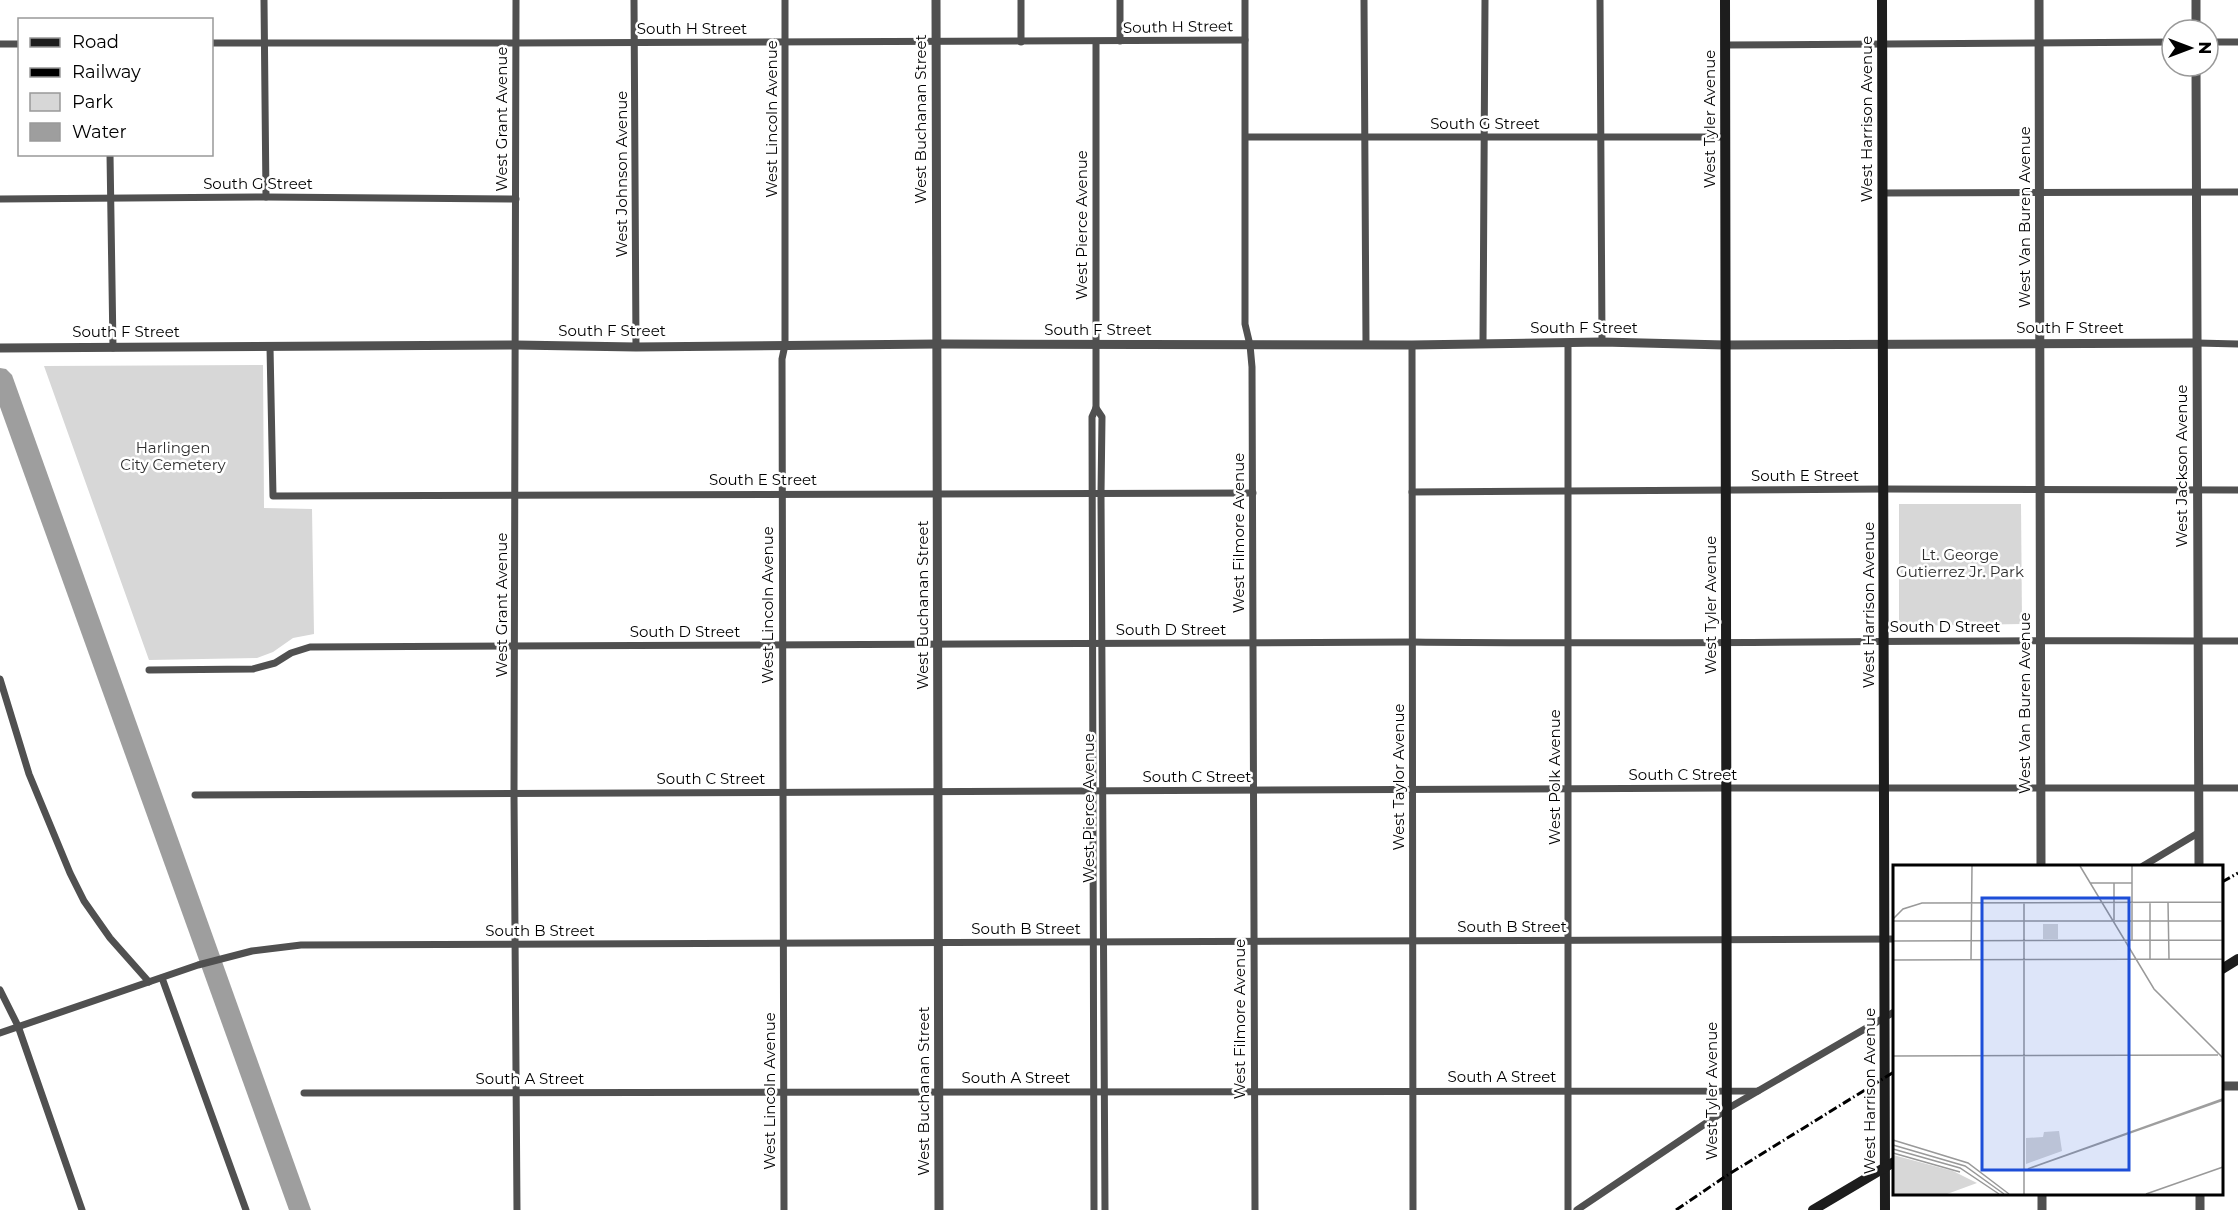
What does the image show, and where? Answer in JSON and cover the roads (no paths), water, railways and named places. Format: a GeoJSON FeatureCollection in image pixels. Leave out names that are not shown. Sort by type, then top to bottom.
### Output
{"type":"FeatureCollection","features":[{"type":"Feature","properties":{"kind":"main road","name":"West Tyler Avenue"},"geometry":{"type":"LineString","coordinates":[[1725,0],[1727,1210]]}},
{"type":"Feature","properties":{"kind":"main road","name":"West Harrison Avenue"},"geometry":{"type":"LineString","coordinates":[[1882,0],[1884,788],[1889,939],[1884,1018],[1890,1165],[1885,1210]]}},
{"type":"Feature","properties":{"kind":"main road"},"geometry":{"type":"LineString","coordinates":[[2223,968],[2238,959]]}},
{"type":"Feature","properties":{"kind":"main road"},"geometry":{"type":"LineString","coordinates":[[1813,1210],[1890,1165]]}},
{"type":"Feature","properties":{"kind":"street"},"geometry":{"type":"LineString","coordinates":[[264,0],[266,197]]}},
{"type":"Feature","properties":{"kind":"street","name":"West Grant Avenue"},"geometry":{"type":"LineString","coordinates":[[516,0],[514,794],[517,1210]]}},
{"type":"Feature","properties":{"kind":"street","name":"West Johnson Avenue"},"geometry":{"type":"LineString","coordinates":[[634,0],[636,347]]}},
{"type":"Feature","properties":{"kind":"street","name":"West Lincoln Avenue"},"geometry":{"type":"LineString","coordinates":[[784,1210],[781,493],[782,359],[785,345],[785,0]]}},
{"type":"Feature","properties":{"kind":"street","name":"West Buchanan Street"},"geometry":{"type":"LineString","coordinates":[[936,0],[939,1210]]}},
{"type":"Feature","properties":{"kind":"street"},"geometry":{"type":"LineString","coordinates":[[1021,0],[1021,42]]}},
{"type":"Feature","properties":{"kind":"street"},"geometry":{"type":"LineString","coordinates":[[1120,0],[1120,41]]}},
{"type":"Feature","properties":{"kind":"street","name":"West Filmore Avenue"},"geometry":{"type":"LineString","coordinates":[[1245,0],[1245,324],[1250,345],[1253,493],[1255,1210]]}},
{"type":"Feature","properties":{"kind":"street"},"geometry":{"type":"LineString","coordinates":[[1364,0],[1366,345]]}},
{"type":"Feature","properties":{"kind":"street"},"geometry":{"type":"LineString","coordinates":[[1482,344],[1485,0]]}},
{"type":"Feature","properties":{"kind":"street"},"geometry":{"type":"LineString","coordinates":[[1600,0],[1602,342]]}},
{"type":"Feature","properties":{"kind":"street","name":"West Van Buren Avenue"},"geometry":{"type":"LineString","coordinates":[[2039,0],[2041,865]]}},
{"type":"Feature","properties":{"kind":"street"},"geometry":{"type":"LineString","coordinates":[[2196,0],[2196,18]]}},
{"type":"Feature","properties":{"kind":"street","name":"South H Street"},"geometry":{"type":"LineString","coordinates":[[213,43],[1245,40]]}},
{"type":"Feature","properties":{"kind":"street","name":"West Pierce Avenue"},"geometry":{"type":"LineString","coordinates":[[1094,1210],[1092,417],[1096,408],[1096,42]]}},
{"type":"Feature","properties":{"kind":"street"},"geometry":{"type":"LineString","coordinates":[[1725,45],[2160,42]]}},
{"type":"Feature","properties":{"kind":"street"},"geometry":{"type":"LineString","coordinates":[[2220,42],[2238,42]]}},
{"type":"Feature","properties":{"kind":"street"},"geometry":{"type":"LineString","coordinates":[[0,44],[18,44]]}},
{"type":"Feature","properties":{"kind":"street","name":"West Jackson Avenue"},"geometry":{"type":"LineString","coordinates":[[2196,78],[2199,865]]}},
{"type":"Feature","properties":{"kind":"street","name":"South G Street"},"geometry":{"type":"LineString","coordinates":[[1246,137],[1725,137]]}},
{"type":"Feature","properties":{"kind":"street"},"geometry":{"type":"LineString","coordinates":[[110,156],[113,348]]}},
{"type":"Feature","properties":{"kind":"street"},"geometry":{"type":"LineString","coordinates":[[1883,193],[2238,192]]}},
{"type":"Feature","properties":{"kind":"street","name":"South G Street"},"geometry":{"type":"LineString","coordinates":[[0,199],[110,200],[266,197],[516,199]]}},
{"type":"Feature","properties":{"kind":"street","name":"South F Street"},"geometry":{"type":"LineString","coordinates":[[0,348],[938,344],[1412,345],[1602,342],[1725,345],[2196,343]]}},
{"type":"Feature","properties":{"kind":"street","name":"West Polk Avenue"},"geometry":{"type":"LineString","coordinates":[[1568,343],[1568,1210]]}},
{"type":"Feature","properties":{"kind":"street"},"geometry":{"type":"LineString","coordinates":[[2196,343],[2238,344]]}},
{"type":"Feature","properties":{"kind":"street","name":"West Taylor Avenue"},"geometry":{"type":"LineString","coordinates":[[1412,345],[1413,1210]]}},
{"type":"Feature","properties":{"kind":"street","name":"South E Street"},"geometry":{"type":"LineString","coordinates":[[270,347],[273,496],[938,492],[1253,493]]}},
{"type":"Feature","properties":{"kind":"street","name":"West Pierce Avenue"},"geometry":{"type":"LineString","coordinates":[[1096,408],[1102,417],[1102,943],[1105,1210]]}},
{"type":"Feature","properties":{"kind":"street","name":"South E Street"},"geometry":{"type":"LineString","coordinates":[[1412,492],[1884,489],[2238,490]]}},
{"type":"Feature","properties":{"kind":"street","name":"South D Street"},"geometry":{"type":"LineString","coordinates":[[149,670],[253,669],[275,663],[291,653],[310,647],[2238,640]]}},
{"type":"Feature","properties":{"kind":"street"},"geometry":{"type":"LineString","coordinates":[[0,679],[3,696],[29,774],[70,873],[84,901],[110,938],[149,982],[0,1033]]}},
{"type":"Feature","properties":{"kind":"street","name":"South C Street"},"geometry":{"type":"LineString","coordinates":[[195,795],[1727,788],[2238,789]]}},
{"type":"Feature","properties":{"kind":"street"},"geometry":{"type":"LineString","coordinates":[[2146,865],[2198,833]]}},
{"type":"Feature","properties":{"kind":"street","name":"South B Street"},"geometry":{"type":"LineString","coordinates":[[149,982],[252,951],[301,945],[1889,939]]}},
{"type":"Feature","properties":{"kind":"street"},"geometry":{"type":"LineString","coordinates":[[162,978],[246,1210]]}},
{"type":"Feature","properties":{"kind":"street"},"geometry":{"type":"LineString","coordinates":[[0,990],[18,1026],[82,1210]]}},
{"type":"Feature","properties":{"kind":"street"},"geometry":{"type":"LineString","coordinates":[[1578,1210],[1727,1109],[1893,1013]]}},
{"type":"Feature","properties":{"kind":"street","name":"South A Street"},"geometry":{"type":"LineString","coordinates":[[304,1093],[1758,1091]]}},
{"type":"Feature","properties":{"kind":"street"},"geometry":{"type":"LineString","coordinates":[[2042,1195],[2043,1210]]}},
{"type":"Feature","properties":{"kind":"water"},"geometry":{"type":"Polygon","coordinates":[[[0,368],[6,369],[12,375],[311,1210],[289,1210],[0,407],[0,368]]]}},
{"type":"Feature","properties":{"kind":"railway"},"geometry":{"type":"LineString","coordinates":[[2223,881],[2238,873]]}},
{"type":"Feature","properties":{"kind":"railway"},"geometry":{"type":"LineString","coordinates":[[1676,1210],[1726,1176],[1893,1073]]}},
{"type":"Feature","properties":{"kind":"park label","name":"Harlingen City Cemetery"},"geometry":{"type":"Point","coordinates":[173,456]}},
{"type":"Feature","properties":{"kind":"park label","name":"Lt. George Gutierrez Jr. Park"},"geometry":{"type":"Point","coordinates":[1960,564]}}]}
